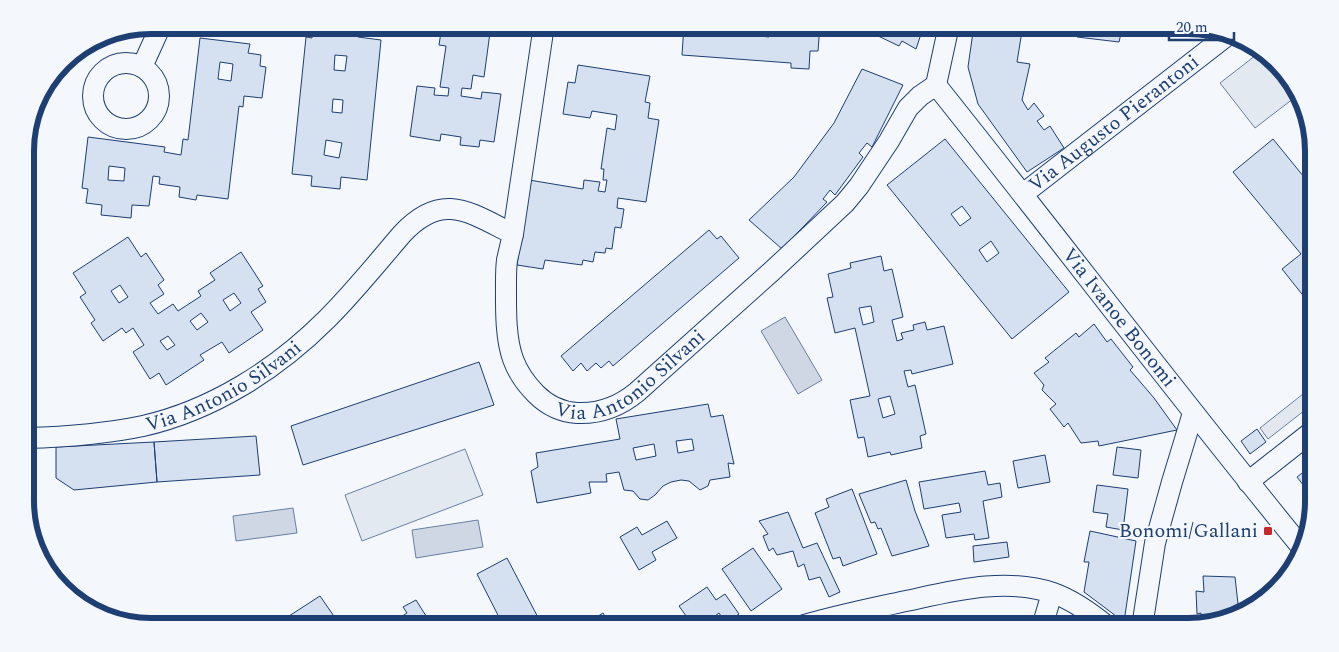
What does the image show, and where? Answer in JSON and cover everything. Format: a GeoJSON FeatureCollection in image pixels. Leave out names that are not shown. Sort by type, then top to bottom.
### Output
{"type":"FeatureCollection","features":[{"type":"Feature","properties":{"kind":"street"},"geometry":{"type":"LineString","coordinates":[[142,67],[157,34]]}},
{"type":"Feature","properties":{"kind":"street"},"geometry":{"type":"LineString","coordinates":[[513,234],[543,34]]}},
{"type":"Feature","properties":{"kind":"street"},"geometry":{"type":"LineString","coordinates":[[936,85],[947,34]]}},
{"type":"Feature","properties":{"kind":"street","name":"Via Augusto Pierantoni"},"geometry":{"type":"LineString","coordinates":[[1023,194],[1222,39]]}},
{"type":"Feature","properties":{"kind":"street","name":"Via Antonio Silvani"},"geometry":{"type":"LineString","coordinates":[[34,437],[114,431],[144,425],[190,410],[236,389],[276,363],[327,319],[410,226],[428,214],[443,209],[459,210],[477,216],[513,234],[507,262],[508,341],[512,358],[523,380],[538,397],[559,410],[581,413],[608,409],[623,403],[637,392],[771,272],[844,202],[872,168],[908,108],[920,96],[936,85]]}},
{"type":"Feature","properties":{"kind":"street","name":"Via Ivanoe Bonomi"},"geometry":{"type":"LineString","coordinates":[[936,85],[1298,542]]}},
{"type":"Feature","properties":{"kind":"street"},"geometry":{"type":"LineString","coordinates":[[1143,618],[1155,543],[1193,412]]}},
{"type":"Feature","properties":{"kind":"street"},"geometry":{"type":"LineString","coordinates":[[1248,482],[1305,437]]}},
{"type":"Feature","properties":{"kind":"street"},"geometry":{"type":"LineString","coordinates":[[829,618],[961,589],[1013,586],[1052,593],[1083,608],[1096,618]]}},
{"type":"Feature","properties":{"kind":"street"},"geometry":{"type":"LineString","coordinates":[[1045,618],[1052,593]]}},
{"type":"Feature","properties":{"kind":"shaded area"},"geometry":{"type":"Polygon","coordinates":[[[1256,55],[1281,79],[1293,99],[1255,128],[1220,83],[1256,55]]]}},
{"type":"Feature","properties":{"kind":"shaded area"},"geometry":{"type":"Polygon","coordinates":[[[785,317],[822,380],[798,394],[761,331],[785,317]]]}},
{"type":"Feature","properties":{"kind":"shaded area"},"geometry":{"type":"Polygon","coordinates":[[[1305,392],[1305,410],[1268,439],[1260,428],[1305,392]]]}},
{"type":"Feature","properties":{"kind":"shaded area"},"geometry":{"type":"Polygon","coordinates":[[[465,449],[483,495],[362,541],[345,495],[465,449]]]}},
{"type":"Feature","properties":{"kind":"shaded area"},"geometry":{"type":"Polygon","coordinates":[[[293,508],[297,533],[236,541],[233,516],[293,508]]]}},
{"type":"Feature","properties":{"kind":"shaded area"},"geometry":{"type":"Polygon","coordinates":[[[478,520],[483,547],[416,558],[412,530],[478,520]]]}},
{"type":"Feature","properties":{"kind":"building"},"geometry":{"type":"Polygon","coordinates":[[[313,34],[358,34],[358,37],[381,40],[367,180],[341,177],[340,189],[311,186],[312,176],[292,174],[306,37],[312,38],[313,34]],[[335,55],[334,70],[345,71],[347,56],[335,55]],[[333,99],[332,112],[342,113],[343,100],[333,99]],[[326,140],[324,155],[339,158],[342,143],[326,140]]]}},
{"type":"Feature","properties":{"kind":"building"},"geometry":{"type":"Polygon","coordinates":[[[441,34],[490,34],[484,77],[473,75],[471,89],[462,88],[461,96],[481,99],[482,92],[501,94],[494,142],[480,140],[479,147],[460,145],[461,137],[441,134],[440,141],[410,136],[417,86],[435,88],[434,95],[448,96],[449,88],[440,87],[446,46],[439,45],[441,34]]]}},
{"type":"Feature","properties":{"kind":"building"},"geometry":{"type":"Polygon","coordinates":[[[683,34],[740,34],[769,37],[770,34],[819,34],[818,51],[810,51],[809,69],[791,68],[791,63],[682,55],[683,34]]]}},
{"type":"Feature","properties":{"kind":"building"},"geometry":{"type":"Polygon","coordinates":[[[874,34],[921,34],[916,49],[902,41],[899,46],[874,34]]]}},
{"type":"Feature","properties":{"kind":"building"},"geometry":{"type":"Polygon","coordinates":[[[973,34],[1022,34],[1017,62],[1030,64],[1022,100],[1028,110],[1034,103],[1044,116],[1037,121],[1044,130],[1050,126],[1064,148],[1027,172],[978,104],[968,67],[973,34]]]}},
{"type":"Feature","properties":{"kind":"building"},"geometry":{"type":"Polygon","coordinates":[[[1077,34],[1121,34],[1119,42],[1077,37],[1077,34]]]}},
{"type":"Feature","properties":{"kind":"building"},"geometry":{"type":"Polygon","coordinates":[[[200,38],[250,44],[248,53],[261,55],[260,66],[266,67],[262,98],[244,96],[243,107],[239,106],[228,199],[197,195],[196,200],[179,197],[180,187],[159,184],[160,177],[153,176],[149,206],[132,205],[131,218],[101,215],[102,205],[86,203],[88,189],[82,188],[88,137],[165,147],[164,152],[181,155],[183,139],[188,140],[200,38]],[[220,62],[218,79],[231,81],[233,64],[220,62]],[[109,166],[108,180],[124,181],[125,168],[109,166]]]}},
{"type":"Feature","properties":{"kind":"building"},"geometry":{"type":"Polygon","coordinates":[[[578,65],[650,76],[645,102],[650,103],[648,118],[659,120],[646,202],[618,198],[617,208],[624,209],[621,228],[615,227],[612,249],[606,248],[605,253],[595,252],[593,262],[583,260],[582,265],[545,260],[543,269],[517,265],[529,180],[583,189],[584,180],[600,182],[598,191],[605,192],[607,180],[603,180],[604,169],[601,169],[607,128],[615,130],[617,115],[592,111],[590,118],[563,114],[568,82],[575,83],[578,65]]]}},
{"type":"Feature","properties":{"kind":"building"},"geometry":{"type":"Polygon","coordinates":[[[862,69],[903,85],[872,147],[867,143],[859,153],[863,157],[835,195],[830,190],[823,199],[827,202],[782,249],[749,220],[794,177],[834,123],[862,69]]]}},
{"type":"Feature","properties":{"kind":"building"},"geometry":{"type":"Polygon","coordinates":[[[945,139],[1069,292],[1012,339],[887,185],[945,139]],[[962,206],[951,214],[960,226],[971,218],[962,206]],[[991,241],[979,250],[987,262],[999,253],[991,241]]]}},
{"type":"Feature","properties":{"kind":"building"},"geometry":{"type":"Polygon","coordinates":[[[1273,139],[1305,178],[1305,298],[1282,269],[1301,254],[1233,172],[1273,139]]]}},
{"type":"Feature","properties":{"kind":"building"},"geometry":{"type":"Polygon","coordinates":[[[709,230],[717,239],[721,236],[739,258],[613,366],[609,361],[601,368],[596,363],[587,371],[581,363],[573,371],[561,356],[709,230]]]}},
{"type":"Feature","properties":{"kind":"building"},"geometry":{"type":"Polygon","coordinates":[[[128,237],[141,257],[146,253],[164,280],[158,285],[164,294],[150,303],[158,314],[173,304],[178,311],[201,296],[198,291],[215,280],[210,273],[241,252],[263,286],[258,289],[266,302],[251,312],[263,330],[229,353],[222,342],[200,355],[204,360],[166,385],[159,373],[150,379],[133,352],[144,345],[133,328],[126,333],[122,328],[103,341],[91,323],[95,320],[80,297],[86,293],[73,273],[128,237]],[[120,285],[111,291],[119,303],[128,297],[120,285]],[[234,293],[223,300],[230,311],[241,303],[234,293]],[[201,313],[190,321],[197,330],[208,322],[201,313]],[[168,336],[160,341],[167,350],[175,345],[168,336]]]}},
{"type":"Feature","properties":{"kind":"building"},"geometry":{"type":"Polygon","coordinates":[[[881,256],[884,271],[892,269],[903,317],[892,320],[897,341],[903,339],[901,333],[914,330],[913,325],[925,322],[927,330],[944,326],[953,364],[912,374],[911,370],[904,371],[908,387],[915,385],[926,434],[920,436],[922,448],[891,455],[890,452],[868,457],[864,437],[858,438],[850,400],[870,396],[855,328],[835,333],[827,298],[833,297],[828,274],[851,268],[850,263],[881,256]],[[871,306],[859,308],[863,325],[874,322],[871,306]],[[890,396],[878,399],[883,418],[895,414],[890,396]]]}},
{"type":"Feature","properties":{"kind":"building"},"geometry":{"type":"Polygon","coordinates":[[[1094,324],[1107,342],[1111,339],[1133,367],[1130,370],[1154,398],[1177,430],[1099,446],[1098,441],[1081,443],[1068,423],[1064,427],[1050,409],[1056,404],[1042,390],[1044,385],[1034,373],[1049,362],[1045,358],[1076,333],[1079,337],[1094,324]]]}},
{"type":"Feature","properties":{"kind":"building"},"geometry":{"type":"Polygon","coordinates":[[[479,362],[494,405],[303,465],[291,426],[479,362]]]}},
{"type":"Feature","properties":{"kind":"building"},"geometry":{"type":"Polygon","coordinates":[[[708,404],[711,417],[723,415],[734,464],[728,463],[730,477],[710,480],[708,486],[700,490],[689,481],[671,482],[663,486],[648,500],[640,499],[633,491],[624,490],[619,472],[606,474],[607,482],[589,482],[591,493],[537,503],[531,471],[538,467],[536,453],[620,439],[616,419],[708,404]],[[692,439],[676,441],[678,453],[694,450],[692,439]],[[654,444],[633,448],[636,460],[656,456],[654,444]]]}},
{"type":"Feature","properties":{"kind":"building"},"geometry":{"type":"Polygon","coordinates":[[[1257,429],[1266,442],[1250,454],[1241,441],[1257,429]]]}},
{"type":"Feature","properties":{"kind":"building"},"geometry":{"type":"Polygon","coordinates":[[[256,436],[260,475],[157,482],[154,442],[256,436]]]}},
{"type":"Feature","properties":{"kind":"building"},"geometry":{"type":"Polygon","coordinates":[[[154,442],[157,482],[74,490],[56,478],[56,447],[154,442]]]}},
{"type":"Feature","properties":{"kind":"building"},"geometry":{"type":"Polygon","coordinates":[[[1117,447],[1141,450],[1138,478],[1113,475],[1117,447]]]}},
{"type":"Feature","properties":{"kind":"building"},"geometry":{"type":"Polygon","coordinates":[[[1045,455],[1050,482],[1018,488],[1013,461],[1045,455]]]}},
{"type":"Feature","properties":{"kind":"building"},"geometry":{"type":"Polygon","coordinates":[[[985,471],[988,485],[1000,483],[1002,497],[983,501],[989,538],[975,540],[974,534],[946,538],[942,515],[961,512],[959,503],[924,509],[919,482],[985,471]]]}},
{"type":"Feature","properties":{"kind":"building"},"geometry":{"type":"Polygon","coordinates":[[[1305,471],[1305,487],[1297,477],[1305,471]]]}},
{"type":"Feature","properties":{"kind":"building"},"geometry":{"type":"Polygon","coordinates":[[[906,480],[915,511],[929,546],[892,556],[881,528],[878,529],[875,522],[871,523],[859,494],[906,480]]]}},
{"type":"Feature","properties":{"kind":"building"},"geometry":{"type":"Polygon","coordinates":[[[1097,485],[1128,489],[1123,530],[1106,527],[1108,514],[1093,512],[1097,485]]]}},
{"type":"Feature","properties":{"kind":"building"},"geometry":{"type":"Polygon","coordinates":[[[852,489],[877,554],[843,566],[840,557],[833,559],[815,513],[829,507],[826,499],[852,489]]]}},
{"type":"Feature","properties":{"kind":"building"},"geometry":{"type":"Polygon","coordinates":[[[788,512],[803,548],[817,543],[840,592],[829,597],[820,577],[809,580],[804,564],[798,567],[793,551],[777,555],[773,548],[769,551],[763,536],[768,534],[759,521],[788,512]]]}},
{"type":"Feature","properties":{"kind":"building"},"geometry":{"type":"Polygon","coordinates":[[[667,521],[677,538],[652,552],[656,560],[639,570],[620,537],[637,527],[642,535],[667,521]]]}},
{"type":"Feature","properties":{"kind":"building"},"geometry":{"type":"Polygon","coordinates":[[[1090,531],[1136,541],[1125,618],[1119,618],[1084,592],[1089,562],[1084,562],[1090,531]]]}},
{"type":"Feature","properties":{"kind":"building"},"geometry":{"type":"Polygon","coordinates":[[[1007,542],[1009,557],[974,562],[973,546],[1007,542]]]}},
{"type":"Feature","properties":{"kind":"building"},"geometry":{"type":"Polygon","coordinates":[[[753,548],[782,589],[751,611],[722,569],[753,548]]]}},
{"type":"Feature","properties":{"kind":"building"},"geometry":{"type":"Polygon","coordinates":[[[507,558],[538,618],[499,618],[477,574],[507,558]]]}},
{"type":"Feature","properties":{"kind":"building"},"geometry":{"type":"Polygon","coordinates":[[[1203,576],[1235,577],[1238,607],[1226,612],[1201,617],[1201,613],[1197,614],[1196,591],[1204,592],[1203,576]]]}},
{"type":"Feature","properties":{"kind":"building"},"geometry":{"type":"Polygon","coordinates":[[[707,587],[716,600],[725,594],[739,614],[733,618],[722,618],[719,613],[712,618],[688,618],[679,606],[707,587]]]}},
{"type":"Feature","properties":{"kind":"building"},"geometry":{"type":"Polygon","coordinates":[[[320,596],[335,618],[286,618],[320,596]]]}},
{"type":"Feature","properties":{"kind":"building"},"geometry":{"type":"Polygon","coordinates":[[[416,600],[427,618],[399,618],[407,613],[403,607],[416,600]]]}},
{"type":"Feature","properties":{"kind":"building"},"geometry":{"type":"Polygon","coordinates":[[[603,613],[606,618],[595,618],[603,613]]]}},
{"type":"Feature","properties":{"kind":"place","name":"Bonomi/Gallani"},"geometry":{"type":"Point","coordinates":[1268,531]}}]}
